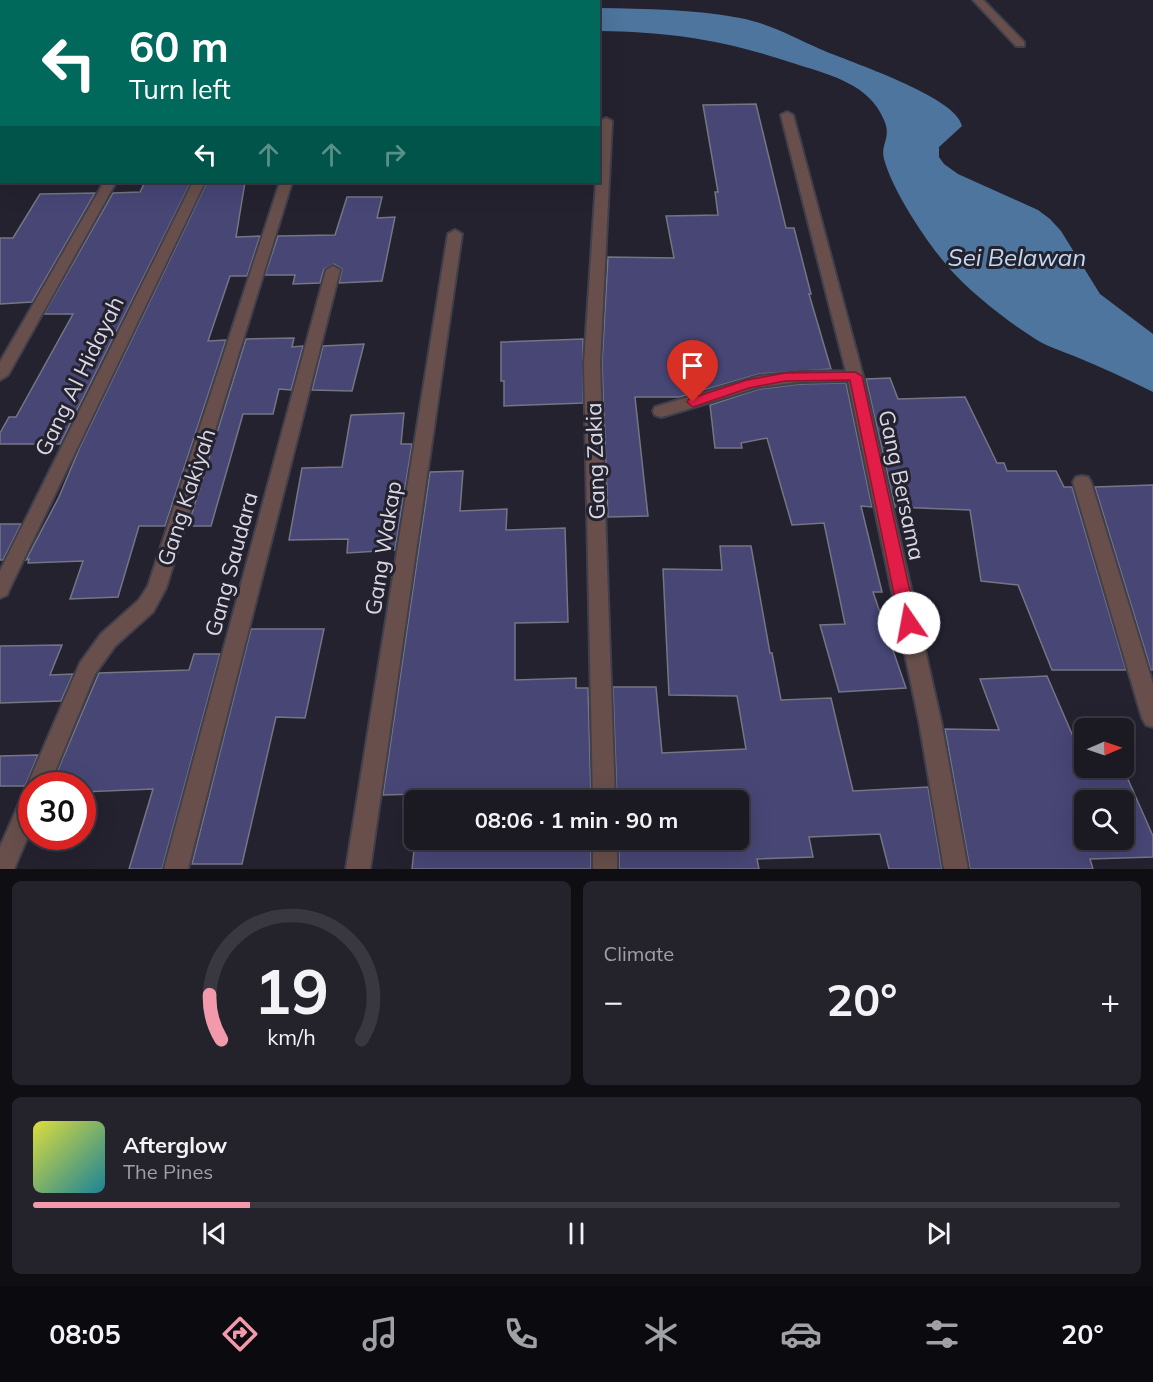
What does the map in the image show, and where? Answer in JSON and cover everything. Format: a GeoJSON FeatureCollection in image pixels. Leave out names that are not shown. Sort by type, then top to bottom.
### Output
{"type":"FeatureCollection","features":[{"type":"Feature","properties":{"kind":"street"},"geometry":{"type":"LineString","coordinates":[[978,0],[1020,44]]}},
{"type":"Feature","properties":{"kind":"street","name":"Gang Bersama"},"geometry":{"type":"LineString","coordinates":[[787,115],[855,376],[930,721],[956,869]]}},
{"type":"Feature","properties":{"kind":"street","name":"Gang Zakia"},"geometry":{"type":"LineString","coordinates":[[604,790],[592,364],[606,121]]}},
{"type":"Feature","properties":{"kind":"street"},"geometry":{"type":"LineString","coordinates":[[0,375],[109,183]]}},
{"type":"Feature","properties":{"kind":"street","name":"Gang Al Hidayah"},"geometry":{"type":"LineString","coordinates":[[0,590],[199,183]]}},
{"type":"Feature","properties":{"kind":"street","name":"Gang Kakiyah"},"geometry":{"type":"LineString","coordinates":[[44,772],[87,669],[108,640],[146,606],[157,588],[286,183]]}},
{"type":"Feature","properties":{"kind":"street","name":"Gang Wakap"},"geometry":{"type":"LineString","coordinates":[[358,869],[455,234]]}},
{"type":"Feature","properties":{"kind":"street","name":"Gang Saudara"},"geometry":{"type":"LineString","coordinates":[[176,869],[333,270]]}},
{"type":"Feature","properties":{"kind":"street"},"geometry":{"type":"LineString","coordinates":[[661,411],[747,384],[785,377],[855,376]]}},
{"type":"Feature","properties":{"kind":"street"},"geometry":{"type":"LineString","coordinates":[[1082,482],[1153,718]]}},
{"type":"Feature","properties":{"kind":"street"},"geometry":{"type":"LineString","coordinates":[[2,869],[18,833]]}},
{"type":"Feature","properties":{"kind":"street"},"geometry":{"type":"LineString","coordinates":[[605,850],[605,869]]}},
{"type":"Feature","properties":{"kind":"water","name":"Sei Belawan"},"geometry":{"type":"Polygon","coordinates":[[[600,8],[687,11],[751,21],[772,27],[900,81],[941,103],[955,115],[962,126],[939,147],[939,157],[944,164],[958,174],[1038,210],[1050,219],[1061,231],[1100,294],[1153,334],[1153,392],[1037,340],[990,307],[958,278],[940,257],[902,201],[884,159],[883,149],[887,132],[884,120],[878,108],[859,90],[824,73],[748,50],[700,39],[652,33],[600,31],[600,8]]]}},
{"type":"Feature","properties":{"kind":"building"},"geometry":{"type":"Polygon","coordinates":[[[756,104],[786,228],[794,228],[811,294],[809,294],[831,369],[759,374],[680,397],[635,397],[648,516],[608,517],[602,364],[608,257],[674,258],[666,216],[718,215],[715,192],[718,192],[703,105],[756,104]]]}},
{"type":"Feature","properties":{"kind":"building"},"geometry":{"type":"Polygon","coordinates":[[[144,183],[190,183],[60,444],[0,444],[0,433],[9,417],[16,417],[73,314],[44,314],[113,193],[140,192],[144,183]]]}},
{"type":"Feature","properties":{"kind":"building"},"geometry":{"type":"Polygon","coordinates":[[[207,183],[245,183],[236,237],[260,236],[247,276],[230,276],[208,341],[226,340],[165,526],[139,526],[118,597],[70,599],[83,561],[28,563],[29,559],[26,560],[59,497],[80,447],[207,183]]]}},
{"type":"Feature","properties":{"kind":"building"},"geometry":{"type":"Polygon","coordinates":[[[95,193],[32,302],[0,304],[0,238],[13,238],[40,194],[95,193]]]}},
{"type":"Feature","properties":{"kind":"building"},"geometry":{"type":"Polygon","coordinates":[[[347,197],[382,197],[377,218],[395,217],[382,281],[339,283],[342,269],[334,264],[324,269],[320,283],[293,284],[295,275],[265,275],[278,236],[335,235],[347,197]]]}},
{"type":"Feature","properties":{"kind":"building"},"geometry":{"type":"Polygon","coordinates":[[[294,338],[292,347],[303,346],[291,390],[279,389],[273,414],[243,414],[211,526],[188,526],[246,339],[294,338]]]}},
{"type":"Feature","properties":{"kind":"building"},"geometry":{"type":"Polygon","coordinates":[[[583,339],[583,403],[504,406],[504,381],[501,381],[501,342],[583,339]]]}},
{"type":"Feature","properties":{"kind":"building"},"geometry":{"type":"Polygon","coordinates":[[[364,344],[352,391],[312,390],[323,346],[364,344]]]}},
{"type":"Feature","properties":{"kind":"building"},"geometry":{"type":"Polygon","coordinates":[[[890,378],[898,399],[965,397],[997,463],[1004,463],[1007,471],[1056,471],[1064,487],[1072,487],[1126,670],[1052,670],[1018,585],[981,581],[970,510],[895,507],[866,379],[890,378]]]}},
{"type":"Feature","properties":{"kind":"building"},"geometry":{"type":"Polygon","coordinates":[[[846,383],[872,507],[861,506],[882,592],[873,592],[906,688],[839,692],[820,625],[845,624],[824,523],[792,525],[767,438],[741,443],[742,448],[715,448],[710,405],[759,389],[800,384],[846,383]]]}},
{"type":"Feature","properties":{"kind":"building"},"geometry":{"type":"Polygon","coordinates":[[[404,413],[401,444],[412,444],[395,550],[347,553],[348,539],[289,540],[302,468],[342,467],[351,415],[404,413]]]}},
{"type":"Feature","properties":{"kind":"building"},"geometry":{"type":"Polygon","coordinates":[[[463,471],[460,511],[507,509],[506,530],[565,528],[568,622],[515,623],[515,680],[576,678],[576,688],[588,688],[591,790],[404,790],[404,794],[383,795],[430,472],[463,471]]]}},
{"type":"Feature","properties":{"kind":"building"},"geometry":{"type":"Polygon","coordinates":[[[1153,485],[1153,670],[1151,670],[1095,487],[1153,485]]]}},
{"type":"Feature","properties":{"kind":"building"},"geometry":{"type":"Polygon","coordinates":[[[0,524],[21,524],[3,560],[0,560],[0,524]]]}},
{"type":"Feature","properties":{"kind":"building"},"geometry":{"type":"Polygon","coordinates":[[[720,546],[751,546],[770,653],[772,653],[781,700],[831,698],[853,791],[928,787],[942,869],[889,869],[880,834],[809,837],[813,857],[757,859],[759,869],[619,869],[619,850],[749,850],[749,790],[617,790],[613,687],[656,687],[662,753],[746,749],[737,696],[669,695],[663,569],[722,570],[720,546]]]}},
{"type":"Feature","properties":{"kind":"building"},"geometry":{"type":"Polygon","coordinates":[[[251,629],[324,629],[305,718],[276,717],[242,864],[192,864],[251,629]]]}},
{"type":"Feature","properties":{"kind":"building"},"geometry":{"type":"Polygon","coordinates":[[[62,645],[50,675],[73,674],[61,701],[0,703],[0,646],[62,645]]]}},
{"type":"Feature","properties":{"kind":"building"},"geometry":{"type":"Polygon","coordinates":[[[194,654],[220,654],[162,869],[129,869],[153,789],[96,791],[96,772],[57,772],[99,673],[189,670],[194,654]]]}},
{"type":"Feature","properties":{"kind":"building"},"geometry":{"type":"Polygon","coordinates":[[[1047,676],[1074,739],[1074,778],[1127,778],[1133,790],[1074,790],[1074,850],[1134,850],[1134,793],[1153,836],[1153,857],[1090,859],[1093,869],[970,869],[945,729],[999,730],[980,679],[1047,676]]]}},
{"type":"Feature","properties":{"kind":"building"},"geometry":{"type":"Polygon","coordinates":[[[38,755],[31,772],[18,772],[18,786],[0,786],[0,756],[38,755]]]}},
{"type":"Feature","properties":{"kind":"building"},"geometry":{"type":"Polygon","coordinates":[[[414,850],[591,850],[591,869],[412,869],[414,850]]]}},
{"type":"Feature","properties":{"kind":"route"},"geometry":{"type":"LineString","coordinates":[[693,402],[747,384],[785,377],[855,376],[909,623]]}}]}
